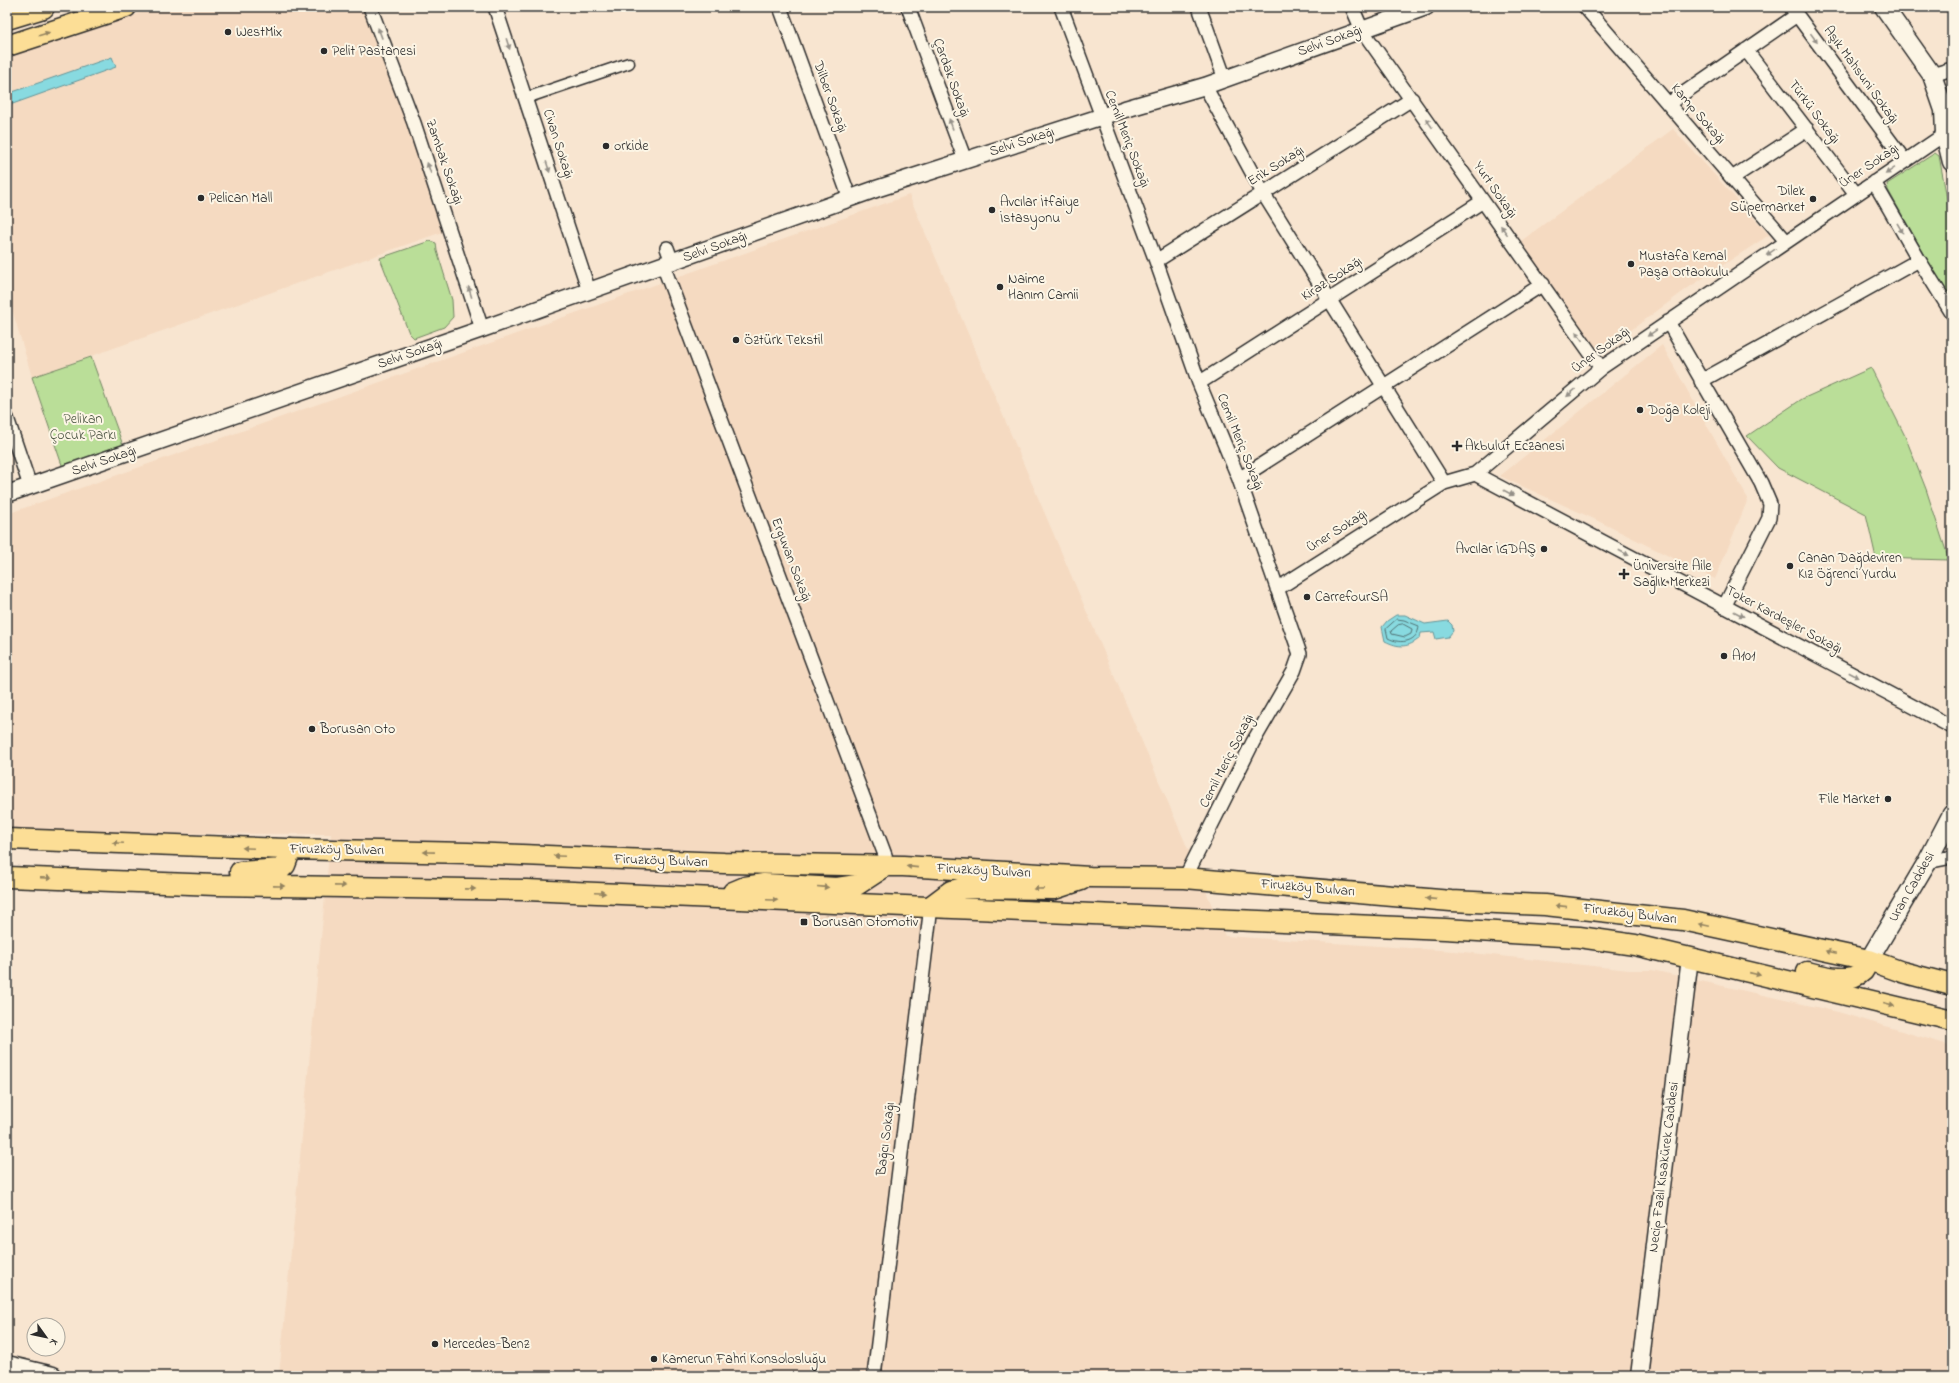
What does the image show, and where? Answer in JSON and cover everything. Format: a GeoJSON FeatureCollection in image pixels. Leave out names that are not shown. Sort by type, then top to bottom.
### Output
{"type":"FeatureCollection","features":[{"type":"Feature","properties":{"kind":"highway"},"geometry":{"type":"LineString","coordinates":[[7,18],[43,7]]}},
{"type":"Feature","properties":{"kind":"main road"},"geometry":{"type":"LineString","coordinates":[[7,46],[126,7]]}},
{"type":"Feature","properties":{"kind":"main road"},"geometry":{"type":"LineString","coordinates":[[1884,7],[1932,76],[1944,110],[1945,134],[1952,162]]}},
{"type":"Feature","properties":{"kind":"main road","name":"Uran Caddesi"},"geometry":{"type":"LineString","coordinates":[[1869,960],[1927,862],[1952,814]]}},
{"type":"Feature","properties":{"kind":"main road","name":"Firuzköy Bulvarı"},"geometry":{"type":"LineString","coordinates":[[7,839],[291,849],[468,853],[724,863],[886,866],[1090,877],[1185,878],[1451,901],[1545,904],[1668,918],[1869,960],[1902,972],[1952,985]]}},
{"type":"Feature","properties":{"kind":"main road"},"geometry":{"type":"LineString","coordinates":[[170,883],[207,873],[268,871],[281,869],[285,865],[291,849]]}},
{"type":"Feature","properties":{"kind":"main road"},"geometry":{"type":"LineString","coordinates":[[716,897],[745,887],[764,884],[837,888],[857,885],[886,866]]}},
{"type":"Feature","properties":{"kind":"main road","name":"Firuzköy Bulvarı"},"geometry":{"type":"LineString","coordinates":[[7,877],[170,883],[526,890],[716,897],[1445,928],[1579,937],[1635,945],[1952,1020]]}},
{"type":"Feature","properties":{"kind":"main road"},"geometry":{"type":"LineString","coordinates":[[931,906],[951,891],[964,888],[1054,889],[1090,877]]}},
{"type":"Feature","properties":{"kind":"main road"},"geometry":{"type":"LineString","coordinates":[[1696,960],[1728,956],[1752,959],[1836,978],[1852,977],[1862,971],[1869,960]]}},
{"type":"Feature","properties":{"kind":"main road"},"geometry":{"type":"LineString","coordinates":[[7,1365],[53,1376]]}},
{"type":"Feature","properties":{"kind":"street","name":"Zambak Sokağı"},"geometry":{"type":"LineString","coordinates":[[370,7],[414,123],[482,329]]}},
{"type":"Feature","properties":{"kind":"street","name":"Civan Sokağı"},"geometry":{"type":"LineString","coordinates":[[495,7],[589,291]]}},
{"type":"Feature","properties":{"kind":"street","name":"Dilber Sokağı"},"geometry":{"type":"LineString","coordinates":[[780,7],[850,198]]}},
{"type":"Feature","properties":{"kind":"street","name":"Çardak Sokağı"},"geometry":{"type":"LineString","coordinates":[[908,7],[965,160]]}},
{"type":"Feature","properties":{"kind":"street","name":"Cemil Meriç Sokağı"},"geometry":{"type":"LineString","coordinates":[[1061,7],[1156,261],[1199,382],[1239,479],[1300,654],[1294,671],[1253,742],[1185,878]]}},
{"type":"Feature","properties":{"kind":"street"},"geometry":{"type":"LineString","coordinates":[[1199,7],[1224,79]]}},
{"type":"Feature","properties":{"kind":"street","name":"Yurt Sokağı"},"geometry":{"type":"LineString","coordinates":[[1352,7],[1362,30],[1601,368]]}},
{"type":"Feature","properties":{"kind":"street","name":"Selvi Sokağı"},"geometry":{"type":"LineString","coordinates":[[7,494],[589,291],[667,258],[965,160],[1206,86],[1426,7]]}},
{"type":"Feature","properties":{"kind":"street","name":"Kamp Sokağı"},"geometry":{"type":"LineString","coordinates":[[1585,7],[1786,241]]}},
{"type":"Feature","properties":{"kind":"street"},"geometry":{"type":"LineString","coordinates":[[1668,104],[1746,50],[1794,11]]}},
{"type":"Feature","properties":{"kind":"street","name":"Aşık Mahsuni Sokağı"},"geometry":{"type":"LineString","coordinates":[[1794,11],[1905,161]]}},
{"type":"Feature","properties":{"kind":"street","name":"Türkü Sokağı"},"geometry":{"type":"LineString","coordinates":[[1746,50],[1856,194]]}},
{"type":"Feature","properties":{"kind":"street"},"geometry":{"type":"LineString","coordinates":[[526,98],[629,62]]}},
{"type":"Feature","properties":{"kind":"street"},"geometry":{"type":"LineString","coordinates":[[1932,76],[1952,69]]}},
{"type":"Feature","properties":{"kind":"street"},"geometry":{"type":"LineString","coordinates":[[1206,86],[1263,193],[1444,483]]}},
{"type":"Feature","properties":{"kind":"street","name":"Erik Sokağı"},"geometry":{"type":"LineString","coordinates":[[1156,261],[1412,99]]}},
{"type":"Feature","properties":{"kind":"street"},"geometry":{"type":"LineString","coordinates":[[1732,178],[1807,129]]}},
{"type":"Feature","properties":{"kind":"street","name":"Üner Sokağı"},"geometry":{"type":"LineString","coordinates":[[1277,589],[1444,483],[1474,474],[1601,368],[1945,134]]}},
{"type":"Feature","properties":{"kind":"street"},"geometry":{"type":"LineString","coordinates":[[1874,182],[1919,260],[1952,312]]}},
{"type":"Feature","properties":{"kind":"street","name":"Kiraz Sokağı"},"geometry":{"type":"LineString","coordinates":[[1199,382],[1483,201]]}},
{"type":"Feature","properties":{"kind":"street","name":"Erguvan Sokağı"},"geometry":{"type":"LineString","coordinates":[[667,258],[884,850],[886,866]]}},
{"type":"Feature","properties":{"kind":"street"},"geometry":{"type":"LineString","coordinates":[[1702,381],[1919,260]]}},
{"type":"Feature","properties":{"kind":"street"},"geometry":{"type":"LineString","coordinates":[[1239,479],[1383,385],[1543,284]]}},
{"type":"Feature","properties":{"kind":"street"},"geometry":{"type":"LineString","coordinates":[[1668,322],[1761,483],[1770,504],[1769,518],[1724,607]]}},
{"type":"Feature","properties":{"kind":"street"},"geometry":{"type":"LineString","coordinates":[[7,418],[30,486]]}},
{"type":"Feature","properties":{"kind":"street","name":"Toker Kardeşler Sokağı"},"geometry":{"type":"LineString","coordinates":[[1474,474],[1952,727]]}},
{"type":"Feature","properties":{"kind":"street"},"geometry":{"type":"LineString","coordinates":[[1927,862],[1952,857]]}},
{"type":"Feature","properties":{"kind":"street","name":"Bağcı Sokağı"},"geometry":{"type":"LineString","coordinates":[[874,1376],[931,906]]}},
{"type":"Feature","properties":{"kind":"street","name":"Necip Fazıl Kısakürek Caddesi"},"geometry":{"type":"LineString","coordinates":[[1638,1376],[1696,960]]}},
{"type":"Feature","properties":{"kind":"shaded area","name":"Pelican Mall"},"geometry":{"type":"Polygon","coordinates":[[[158,7],[371,7],[445,231],[32,377],[7,292],[7,57],[158,7]]]}},
{"type":"Feature","properties":{"kind":"shaded area","name":"Mustafa Kemal Paşa Ortaokulu"},"geometry":{"type":"Polygon","coordinates":[[[1673,129],[1769,235],[1688,288],[1600,353],[1521,241],[1673,129]]]}},
{"type":"Feature","properties":{"kind":"shaded area"},"geometry":{"type":"Polygon","coordinates":[[[909,195],[1225,936],[1454,951],[1629,970],[1652,970],[1838,1012],[1952,1046],[1952,1376],[279,1376],[331,834],[7,833],[7,514],[909,195]]]}},
{"type":"Feature","properties":{"kind":"shaded area","name":"Doğa Koleji"},"geometry":{"type":"Polygon","coordinates":[[[1662,345],[1748,499],[1715,579],[1592,518],[1500,476],[1662,345]]]}},
{"type":"Feature","properties":{"kind":"green space"},"geometry":{"type":"Polygon","coordinates":[[[1935,153],[1939,156],[1952,225],[1952,303],[1888,190],[1887,184],[1935,153]]]}},
{"type":"Feature","properties":{"kind":"green space"},"geometry":{"type":"Polygon","coordinates":[[[430,241],[436,243],[452,300],[453,317],[444,327],[414,338],[409,333],[380,258],[430,241]]]}},
{"type":"Feature","properties":{"kind":"green space","name":"Pelikan Çocuk Parkı"},"geometry":{"type":"Polygon","coordinates":[[[91,357],[124,448],[63,468],[32,377],[91,357]]]}},
{"type":"Feature","properties":{"kind":"green space"},"geometry":{"type":"Polygon","coordinates":[[[1871,368],[1905,436],[1926,489],[1949,560],[1876,558],[1866,514],[1778,468],[1747,436],[1802,399],[1871,368]]]}},
{"type":"Feature","properties":{"kind":"water"},"geometry":{"type":"Polygon","coordinates":[[[112,57],[116,67],[7,106],[7,94],[112,57]]]}},
{"type":"Feature","properties":{"kind":"water"},"geometry":{"type":"Polygon","coordinates":[[[1396,615],[1405,615],[1425,624],[1448,621],[1452,625],[1453,631],[1448,637],[1436,639],[1434,632],[1421,633],[1420,638],[1411,644],[1403,646],[1395,645],[1385,641],[1382,627],[1387,621],[1396,615]]]}},
{"type":"Feature","properties":{"kind":"place","name":"WestMix"},"geometry":{"type":"Point","coordinates":[228,32]}},
{"type":"Feature","properties":{"kind":"place","name":"Pelit Pastanesi"},"geometry":{"type":"Point","coordinates":[324,51]}},
{"type":"Feature","properties":{"kind":"place","name":"orkide"},"geometry":{"type":"Point","coordinates":[606,146]}},
{"type":"Feature","properties":{"kind":"place","name":"Pelican Mall"},"geometry":{"type":"Point","coordinates":[201,198]}},
{"type":"Feature","properties":{"kind":"place","name":"Dilek Süpermarket"},"geometry":{"type":"Point","coordinates":[1813,199]}},
{"type":"Feature","properties":{"kind":"place","name":"Avcılar İtfaiye İstasyonu"},"geometry":{"type":"Point","coordinates":[992,210]}},
{"type":"Feature","properties":{"kind":"place","name":"Mustafa Kemal Paşa Ortaokulu"},"geometry":{"type":"Point","coordinates":[1631,264]}},
{"type":"Feature","properties":{"kind":"place","name":"Naime Hanım Camii"},"geometry":{"type":"Point","coordinates":[1000,287]}},
{"type":"Feature","properties":{"kind":"place","name":"Öztürk Tekstil"},"geometry":{"type":"Point","coordinates":[736,340]}},
{"type":"Feature","properties":{"kind":"place","name":"Doğa Koleji"},"geometry":{"type":"Point","coordinates":[1640,410]}},
{"type":"Feature","properties":{"kind":"place","name":"Akbulut Eczanesi"},"geometry":{"type":"Point","coordinates":[1457,446]}},
{"type":"Feature","properties":{"kind":"place","name":"Avcılar İGDAŞ"},"geometry":{"type":"Point","coordinates":[1544,549]}},
{"type":"Feature","properties":{"kind":"place","name":"Canan Dağdeviren Kız Öğrenci Yurdu"},"geometry":{"type":"Point","coordinates":[1790,566]}},
{"type":"Feature","properties":{"kind":"place","name":"Üniversite Aile Sağlık Merkezi"},"geometry":{"type":"Point","coordinates":[1624,574]}},
{"type":"Feature","properties":{"kind":"place","name":"CarrefourSA"},"geometry":{"type":"Point","coordinates":[1307,597]}},
{"type":"Feature","properties":{"kind":"place","name":"A101"},"geometry":{"type":"Point","coordinates":[1724,656]}},
{"type":"Feature","properties":{"kind":"place","name":"Borusan Oto"},"geometry":{"type":"Point","coordinates":[312,729]}},
{"type":"Feature","properties":{"kind":"place","name":"File Market"},"geometry":{"type":"Point","coordinates":[1888,799]}},
{"type":"Feature","properties":{"kind":"place","name":"Borusan Otomotiv"},"geometry":{"type":"Point","coordinates":[804,922]}},
{"type":"Feature","properties":{"kind":"place","name":"Mercedes-Benz"},"geometry":{"type":"Point","coordinates":[435,1344]}},
{"type":"Feature","properties":{"kind":"place","name":"Kamerun Fahri Konsolosluğu"},"geometry":{"type":"Point","coordinates":[654,1359]}}]}
